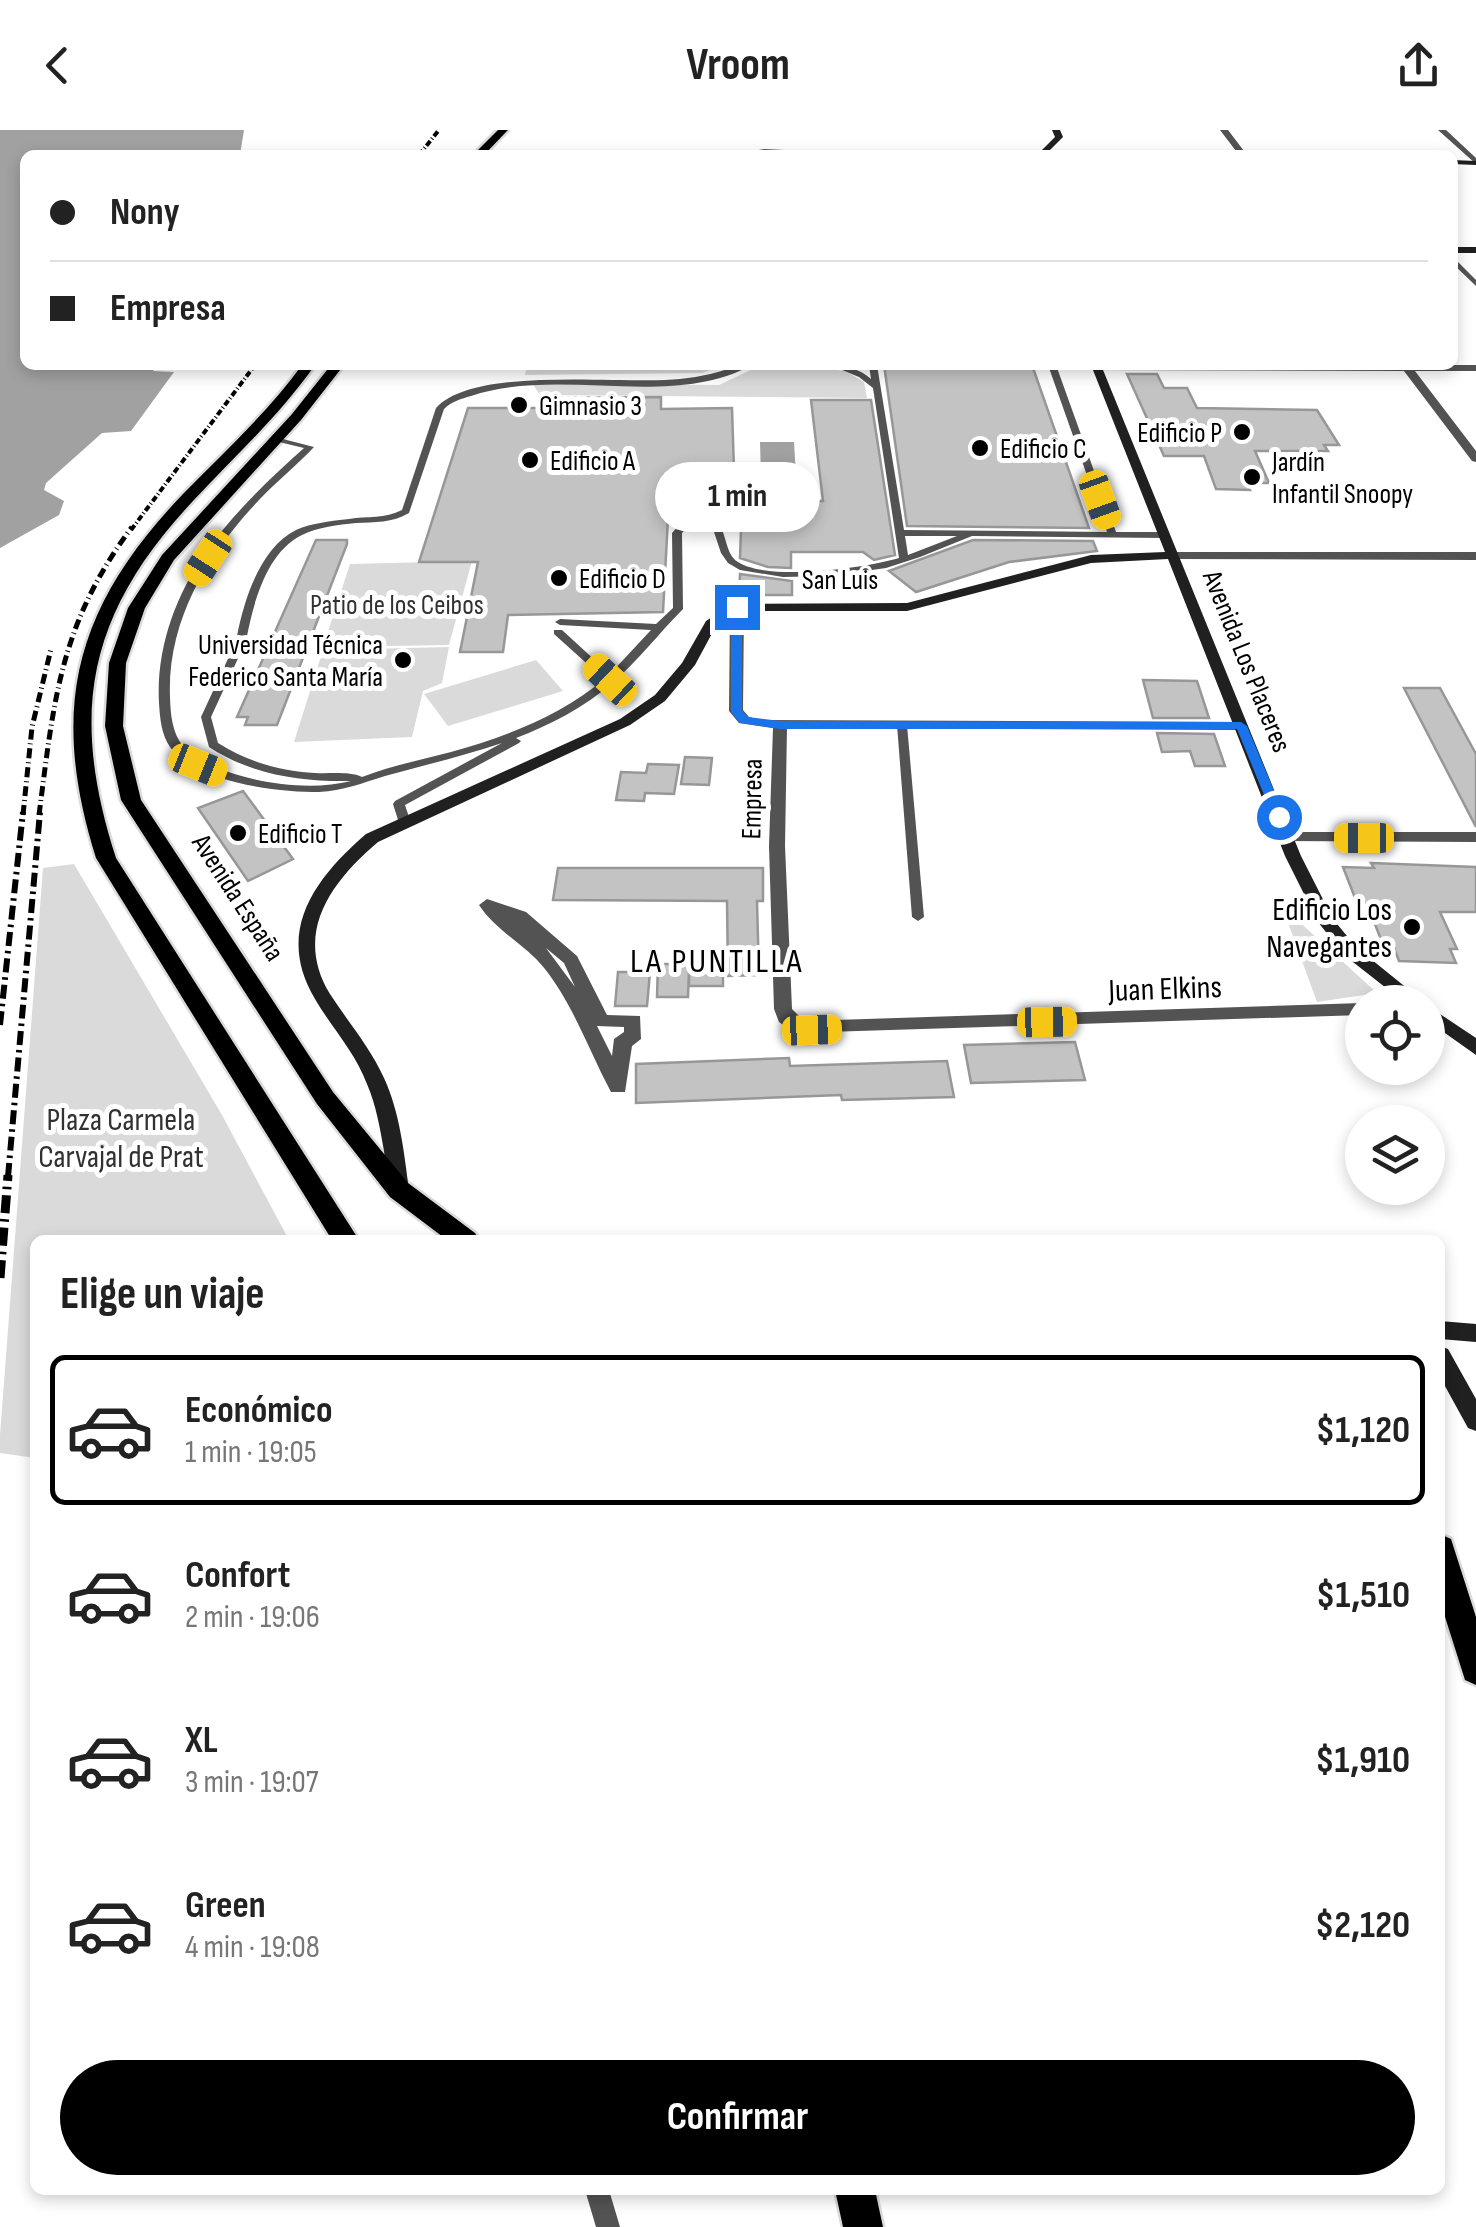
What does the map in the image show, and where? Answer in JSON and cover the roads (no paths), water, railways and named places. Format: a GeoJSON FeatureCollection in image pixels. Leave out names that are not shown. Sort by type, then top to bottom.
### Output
{"type":"FeatureCollection","features":[{"type":"Feature","properties":{"kind":"main road"},"geometry":{"type":"LineString","coordinates":[[483,150],[503,130]]}},
{"type":"Feature","properties":{"kind":"main road"},"geometry":{"type":"LineString","coordinates":[[1047,150],[1060,138],[1056,130]]}},
{"type":"Feature","properties":{"kind":"main road"},"geometry":{"type":"LineString","coordinates":[[304,370],[156,532],[120,583],[85,667],[79,759],[84,791],[106,858],[343,1235]]}},
{"type":"Feature","properties":{"kind":"main road","name":"Avenida España"},"geometry":{"type":"LineString","coordinates":[[334,370],[278,439],[186,533],[145,590],[122,639],[115,667],[116,750],[131,800],[325,1098],[398,1190],[459,1235]]}},
{"type":"Feature","properties":{"kind":"main road","name":"Avenida Los Placeres"},"geometry":{"type":"LineString","coordinates":[[1098,370],[1286,837],[1326,922],[1350,951],[1389,985]]}},
{"type":"Feature","properties":{"kind":"main road","name":"San Luis"},"geometry":{"type":"LineString","coordinates":[[737,607],[907,606],[1091,559],[1172,555]]}},
{"type":"Feature","properties":{"kind":"main road"},"geometry":{"type":"LineString","coordinates":[[398,1190],[390,1118],[367,1063],[308,967],[307,938],[318,904],[348,858],[372,838],[626,722],[660,698],[688,665],[711,624],[737,607]]}},
{"type":"Feature","properties":{"kind":"main road"},"geometry":{"type":"LineString","coordinates":[[1445,1025],[1476,1048]]}},
{"type":"Feature","properties":{"kind":"main road"},"geometry":{"type":"LineString","coordinates":[[1445,1330],[1476,1333]]}},
{"type":"Feature","properties":{"kind":"main road"},"geometry":{"type":"LineString","coordinates":[[1445,1365],[1476,1421]]}},
{"type":"Feature","properties":{"kind":"main road"},"geometry":{"type":"LineString","coordinates":[[1445,1566],[1476,1669]]}},
{"type":"Feature","properties":{"kind":"main road"},"geometry":{"type":"LineString","coordinates":[[856,2195],[863,2227]]}},
{"type":"Feature","properties":{"kind":"street"},"geometry":{"type":"LineString","coordinates":[[1224,130],[1239,150]]}},
{"type":"Feature","properties":{"kind":"street"},"geometry":{"type":"LineString","coordinates":[[1442,130],[1476,162]]}},
{"type":"Feature","properties":{"kind":"street"},"geometry":{"type":"LineString","coordinates":[[1409,370],[1476,459]]}},
{"type":"Feature","properties":{"kind":"street","name":"San Luis"},"geometry":{"type":"LineString","coordinates":[[1172,555],[1476,556]]}},
{"type":"Feature","properties":{"kind":"street","name":"Empresa"},"geometry":{"type":"LineString","coordinates":[[737,607],[736,712],[744,720],[780,725],[777,846],[783,1009],[791,1024]]}},
{"type":"Feature","properties":{"kind":"street"},"geometry":{"type":"LineString","coordinates":[[780,725],[1241,726]]}},
{"type":"Feature","properties":{"kind":"street"},"geometry":{"type":"LineString","coordinates":[[1286,837],[1476,837]]}},
{"type":"Feature","properties":{"kind":"street"},"geometry":{"type":"LineString","coordinates":[[487,905],[520,916],[571,960],[601,1021],[634,1021],[632,1039],[623,1039],[618,1086],[583,1019],[540,952],[496,918],[487,905]]}},
{"type":"Feature","properties":{"kind":"street","name":"Juan Elkins"},"geometry":{"type":"LineString","coordinates":[[791,1024],[812,1030],[1345,1010]]}},
{"type":"Feature","properties":{"kind":"lane"},"geometry":{"type":"LineString","coordinates":[[1458,262],[1476,284]]}},
{"type":"Feature","properties":{"kind":"lane"},"geometry":{"type":"LineString","coordinates":[[242,636],[244,618],[282,544],[312,528],[402,515],[410,506],[440,408],[458,396],[514,377],[704,379],[732,370]]}},
{"type":"Feature","properties":{"kind":"lane"},"geometry":{"type":"LineString","coordinates":[[851,370],[874,386]]}},
{"type":"Feature","properties":{"kind":"lane"},"geometry":{"type":"LineString","coordinates":[[873,370],[904,560]]}},
{"type":"Feature","properties":{"kind":"lane"},"geometry":{"type":"LineString","coordinates":[[1054,370],[1112,534]]}},
{"type":"Feature","properties":{"kind":"lane"},"geometry":{"type":"LineString","coordinates":[[278,439],[310,447],[222,536],[177,611],[167,641],[164,676],[169,732],[174,744],[198,765],[248,780],[336,788],[475,750],[538,725]]}},
{"type":"Feature","properties":{"kind":"lane"},"geometry":{"type":"LineString","coordinates":[[405,823],[399,804],[496,754],[610,680],[656,627],[678,609],[677,533],[683,526],[716,526],[728,558],[745,569],[764,573],[858,570],[904,560],[968,536]]}},
{"type":"Feature","properties":{"kind":"lane"},"geometry":{"type":"LineString","coordinates":[[901,533],[1163,535]]}},
{"type":"Feature","properties":{"kind":"lane"},"geometry":{"type":"LineString","coordinates":[[610,680],[559,627],[656,627]]}},
{"type":"Feature","properties":{"kind":"lane"},"geometry":{"type":"LineString","coordinates":[[236,652],[206,717],[213,745],[248,764],[284,772],[375,776]]}},
{"type":"Feature","properties":{"kind":"lane"},"geometry":{"type":"LineString","coordinates":[[902,725],[918,917]]}},
{"type":"Feature","properties":{"kind":"lane"},"geometry":{"type":"LineString","coordinates":[[599,2195],[608,2227]]}},
{"type":"Feature","properties":{"kind":"railway"},"geometry":{"type":"LineString","coordinates":[[423,150],[439,130]]}},
{"type":"Feature","properties":{"kind":"railway"},"geometry":{"type":"LineString","coordinates":[[131,530],[251,370]]}},
{"type":"Feature","properties":{"kind":"railway"},"geometry":{"type":"LineString","coordinates":[[39,815],[64,664],[89,597],[132,527]]}},
{"type":"Feature","properties":{"kind":"railway"},"geometry":{"type":"LineString","coordinates":[[23,815],[32,727],[51,649]]}},
{"type":"Feature","properties":{"kind":"railway"},"geometry":{"type":"LineString","coordinates":[[0,1025],[23,812]]}},
{"type":"Feature","properties":{"kind":"railway"},"geometry":{"type":"LineString","coordinates":[[8,1177],[40,812]]}},
{"type":"Feature","properties":{"kind":"railway"},"geometry":{"type":"LineString","coordinates":[[0,1278],[8,1175]]}},
{"type":"Feature","properties":{"kind":"place","name":"Gimnasio 3"},"geometry":{"type":"Point","coordinates":[519,405]}},
{"type":"Feature","properties":{"kind":"place","name":"Edificio P"},"geometry":{"type":"Point","coordinates":[1242,432]}},
{"type":"Feature","properties":{"kind":"place","name":"Edificio C"},"geometry":{"type":"Point","coordinates":[980,448]}},
{"type":"Feature","properties":{"kind":"place","name":"Edificio A"},"geometry":{"type":"Point","coordinates":[530,460]}},
{"type":"Feature","properties":{"kind":"place","name":"Jardín Infantil Snoopy"},"geometry":{"type":"Point","coordinates":[1252,477]}},
{"type":"Feature","properties":{"kind":"place","name":"Edificio D"},"geometry":{"type":"Point","coordinates":[559,578]}},
{"type":"Feature","properties":{"kind":"place","name":"Universidad Técnica Federico Santa María"},"geometry":{"type":"Point","coordinates":[403,660]}},
{"type":"Feature","properties":{"kind":"place","name":"Edificio T"},"geometry":{"type":"Point","coordinates":[238,833]}},
{"type":"Feature","properties":{"kind":"place","name":"Edificio Los Navegantes"},"geometry":{"type":"Point","coordinates":[1412,927]}},
{"type":"Feature","properties":{"kind":"district","name":"LA PUNTILLA"},"geometry":{"type":"Point","coordinates":[717,960]}},
{"type":"Feature","properties":{"kind":"park label","name":"Patio de los Ceibos"},"geometry":{"type":"Point","coordinates":[397,604]}},
{"type":"Feature","properties":{"kind":"park label","name":"Plaza Carmela Carvajal de Prat"},"geometry":{"type":"Point","coordinates":[121,1138]}}]}
